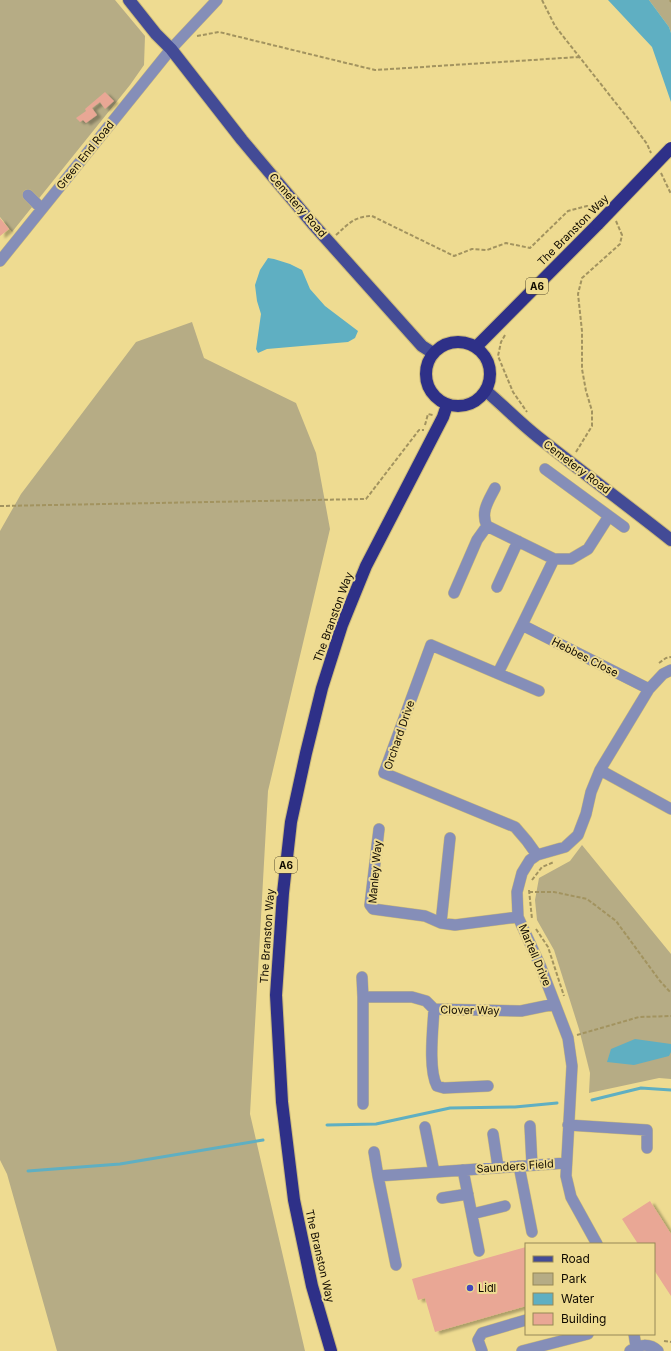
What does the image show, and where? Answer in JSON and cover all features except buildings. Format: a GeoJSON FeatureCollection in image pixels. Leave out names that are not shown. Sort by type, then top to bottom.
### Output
{"type":"FeatureCollection","features":[{"type":"Feature","properties":{"kind":"highway","name":"The Branston Way"},"geometry":{"type":"LineString","coordinates":[[476,347],[671,148]]}},
{"type":"Feature","properties":{"kind":"highway"},"geometry":{"type":"LineString","coordinates":[[458,341],[476,347],[483,353],[491,372],[490,382],[486,392],[478,400],[469,405],[458,407],[447,405],[438,400],[426,383],[425,373],[427,362],[433,353],[448,343],[458,341]]}},
{"type":"Feature","properties":{"kind":"highway","name":"The Branston Way"},"geometry":{"type":"LineString","coordinates":[[331,1351],[312,1286],[294,1200],[282,1102],[276,996],[283,893],[291,822],[322,688],[342,625],[366,566],[443,417],[447,405]]}},
{"type":"Feature","properties":{"kind":"main road","name":"Cemetery Road"},"geometry":{"type":"LineString","coordinates":[[129,0],[242,140],[312,223],[422,346],[433,353]]}},
{"type":"Feature","properties":{"kind":"main road","name":"Cemetery Road"},"geometry":{"type":"LineString","coordinates":[[486,392],[569,462],[671,540]]}},
{"type":"Feature","properties":{"kind":"street","name":"Green End Road"},"geometry":{"type":"LineString","coordinates":[[0,261],[170,49],[216,0]]}},
{"type":"Feature","properties":{"kind":"street"},"geometry":{"type":"LineString","coordinates":[[28,194],[42,209]]}},
{"type":"Feature","properties":{"kind":"street"},"geometry":{"type":"LineString","coordinates":[[545,469],[624,527]]}},
{"type":"Feature","properties":{"kind":"street"},"geometry":{"type":"LineString","coordinates":[[494,488],[484,512],[487,526],[554,559],[571,559],[588,549],[609,516]]}},
{"type":"Feature","properties":{"kind":"street"},"geometry":{"type":"LineString","coordinates":[[454,593],[477,540],[487,526]]}},
{"type":"Feature","properties":{"kind":"street"},"geometry":{"type":"LineString","coordinates":[[497,587],[518,541]]}},
{"type":"Feature","properties":{"kind":"street"},"geometry":{"type":"LineString","coordinates":[[498,673],[554,559]]}},
{"type":"Feature","properties":{"kind":"street","name":"Hebbes Close"},"geometry":{"type":"LineString","coordinates":[[522,625],[649,689]]}},
{"type":"Feature","properties":{"kind":"street","name":"Orchard Drive"},"geometry":{"type":"LineString","coordinates":[[537,856],[515,827],[384,773],[431,645],[539,691]]}},
{"type":"Feature","properties":{"kind":"street","name":"Martell Drive"},"geometry":{"type":"LineString","coordinates":[[596,1243],[572,1197],[566,1176],[572,1066],[568,1038],[540,965],[518,916],[517,892],[522,873],[530,860],[537,856],[565,847],[578,835],[586,814],[591,792],[600,770],[649,689],[663,674],[671,670]]}},
{"type":"Feature","properties":{"kind":"street"},"geometry":{"type":"LineString","coordinates":[[600,770],[671,809]]}},
{"type":"Feature","properties":{"kind":"street","name":"Manley Way"},"geometry":{"type":"LineString","coordinates":[[379,829],[370,905],[372,910],[425,916],[442,923],[455,925],[518,916]]}},
{"type":"Feature","properties":{"kind":"street"},"geometry":{"type":"LineString","coordinates":[[442,923],[450,838]]}},
{"type":"Feature","properties":{"kind":"street"},"geometry":{"type":"LineString","coordinates":[[362,977],[363,1104]]}},
{"type":"Feature","properties":{"kind":"street","name":"Clover Way"},"geometry":{"type":"LineString","coordinates":[[363,997],[412,997],[426,1001],[434,1009],[521,1011],[555,1004]]}},
{"type":"Feature","properties":{"kind":"street"},"geometry":{"type":"LineString","coordinates":[[434,1009],[432,1066],[433,1080],[437,1086],[444,1088],[488,1086]]}},
{"type":"Feature","properties":{"kind":"street"},"geometry":{"type":"LineString","coordinates":[[568,1125],[647,1126],[647,1148]]}},
{"type":"Feature","properties":{"kind":"street"},"geometry":{"type":"LineString","coordinates":[[530,1126],[532,1165]]}},
{"type":"Feature","properties":{"kind":"street"},"geometry":{"type":"LineString","coordinates":[[425,1127],[434,1172]]}},
{"type":"Feature","properties":{"kind":"street"},"geometry":{"type":"LineString","coordinates":[[493,1134],[498,1168]]}},
{"type":"Feature","properties":{"kind":"street"},"geometry":{"type":"LineString","coordinates":[[374,1152],[396,1265]]}},
{"type":"Feature","properties":{"kind":"street","name":"Saunders Field"},"geometry":{"type":"LineString","coordinates":[[378,1176],[566,1163]]}},
{"type":"Feature","properties":{"kind":"street"},"geometry":{"type":"LineString","coordinates":[[520,1166],[532,1232]]}},
{"type":"Feature","properties":{"kind":"street","name":"Saunders Field"},"geometry":{"type":"LineString","coordinates":[[463,1170],[479,1251]]}},
{"type":"Feature","properties":{"kind":"street"},"geometry":{"type":"LineString","coordinates":[[442,1198],[468,1194]]}},
{"type":"Feature","properties":{"kind":"street"},"geometry":{"type":"LineString","coordinates":[[472,1214],[505,1206]]}},
{"type":"Feature","properties":{"kind":"street"},"geometry":{"type":"LineString","coordinates":[[482,1351],[478,1340],[482,1334],[525,1320]]}},
{"type":"Feature","properties":{"kind":"street"},"geometry":{"type":"LineString","coordinates":[[522,1351],[584,1335]]}},
{"type":"Feature","properties":{"kind":"street"},"geometry":{"type":"LineString","coordinates":[[634,1335],[633,1349],[642,1345],[650,1346],[658,1351]]}},
{"type":"Feature","properties":{"kind":"path"},"geometry":{"type":"LineString","coordinates":[[542,0],[555,26],[630,121],[647,144],[653,158]]}},
{"type":"Feature","properties":{"kind":"path"},"geometry":{"type":"LineString","coordinates":[[180,39],[219,32],[375,70],[579,57]]}},
{"type":"Feature","properties":{"kind":"path"},"geometry":{"type":"LineString","coordinates":[[660,171],[671,194]]}},
{"type":"Feature","properties":{"kind":"path"},"geometry":{"type":"LineString","coordinates":[[329,241],[349,223],[362,216],[372,216],[454,256],[472,249],[487,250],[506,243],[530,248],[568,211],[587,206],[604,209]]}},
{"type":"Feature","properties":{"kind":"path"},"geometry":{"type":"LineString","coordinates":[[574,455],[592,426],[592,411],[586,391],[582,369],[582,330],[578,294],[582,278],[620,244],[622,235],[615,219]]}},
{"type":"Feature","properties":{"kind":"path"},"geometry":{"type":"LineString","coordinates":[[508,329],[501,342],[498,356],[513,392],[528,413]]}},
{"type":"Feature","properties":{"kind":"path"},"geometry":{"type":"LineString","coordinates":[[0,506],[366,499],[419,430],[424,430],[428,414],[443,417]]}},
{"type":"Feature","properties":{"kind":"path"},"geometry":{"type":"LineString","coordinates":[[556,861],[542,866],[533,878],[529,892],[554,892],[587,899],[616,920],[660,981],[671,993]]}},
{"type":"Feature","properties":{"kind":"path"},"geometry":{"type":"LineString","coordinates":[[577,1035],[639,1017],[671,1016]]}},
{"type":"Feature","properties":{"kind":"green space"},"geometry":{"type":"Polygon","coordinates":[[[0,0],[115,0],[145,36],[144,65],[130,85],[12,232],[0,217],[0,0]]]}},
{"type":"Feature","properties":{"kind":"green space"},"geometry":{"type":"Polygon","coordinates":[[[649,0],[671,0],[671,33],[669,27],[649,0]]]}},
{"type":"Feature","properties":{"kind":"green space"},"geometry":{"type":"Polygon","coordinates":[[[192,322],[204,358],[296,403],[316,453],[330,529],[268,791],[250,1114],[305,1351],[57,1351],[7,1174],[0,1160],[0,531],[21,494],[136,342],[192,322]]]}},
{"type":"Feature","properties":{"kind":"green space"},"geometry":{"type":"Polygon","coordinates":[[[582,845],[671,954],[671,1079],[659,1078],[589,1093],[590,1073],[579,1029],[554,950],[537,920],[535,900],[539,878],[570,861],[582,845]]]}},
{"type":"Feature","properties":{"kind":"water"},"geometry":{"type":"Polygon","coordinates":[[[608,0],[649,0],[669,27],[671,33],[671,102],[652,47],[608,0]]]}},
{"type":"Feature","properties":{"kind":"water"},"geometry":{"type":"Polygon","coordinates":[[[268,258],[290,264],[302,270],[310,289],[325,306],[358,331],[355,338],[348,342],[267,349],[258,353],[256,349],[261,314],[257,301],[255,285],[260,270],[268,258]]]}},
{"type":"Feature","properties":{"kind":"water"},"geometry":{"type":"Polygon","coordinates":[[[635,1039],[671,1044],[671,1052],[669,1056],[634,1065],[607,1062],[611,1049],[635,1039]]]}},
{"type":"Feature","properties":{"kind":"waterway"},"geometry":{"type":"LineString","coordinates":[[592,1100],[641,1088],[671,1090]]}},
{"type":"Feature","properties":{"kind":"waterway"},"geometry":{"type":"LineString","coordinates":[[327,1125],[376,1124],[450,1108],[515,1107],[557,1103]]}},
{"type":"Feature","properties":{"kind":"waterway"},"geometry":{"type":"LineString","coordinates":[[28,1171],[120,1164],[263,1140]]}},
{"type":"Feature","properties":{"kind":"place","name":"Lidl"},"geometry":{"type":"Point","coordinates":[470,1288]}}]}
